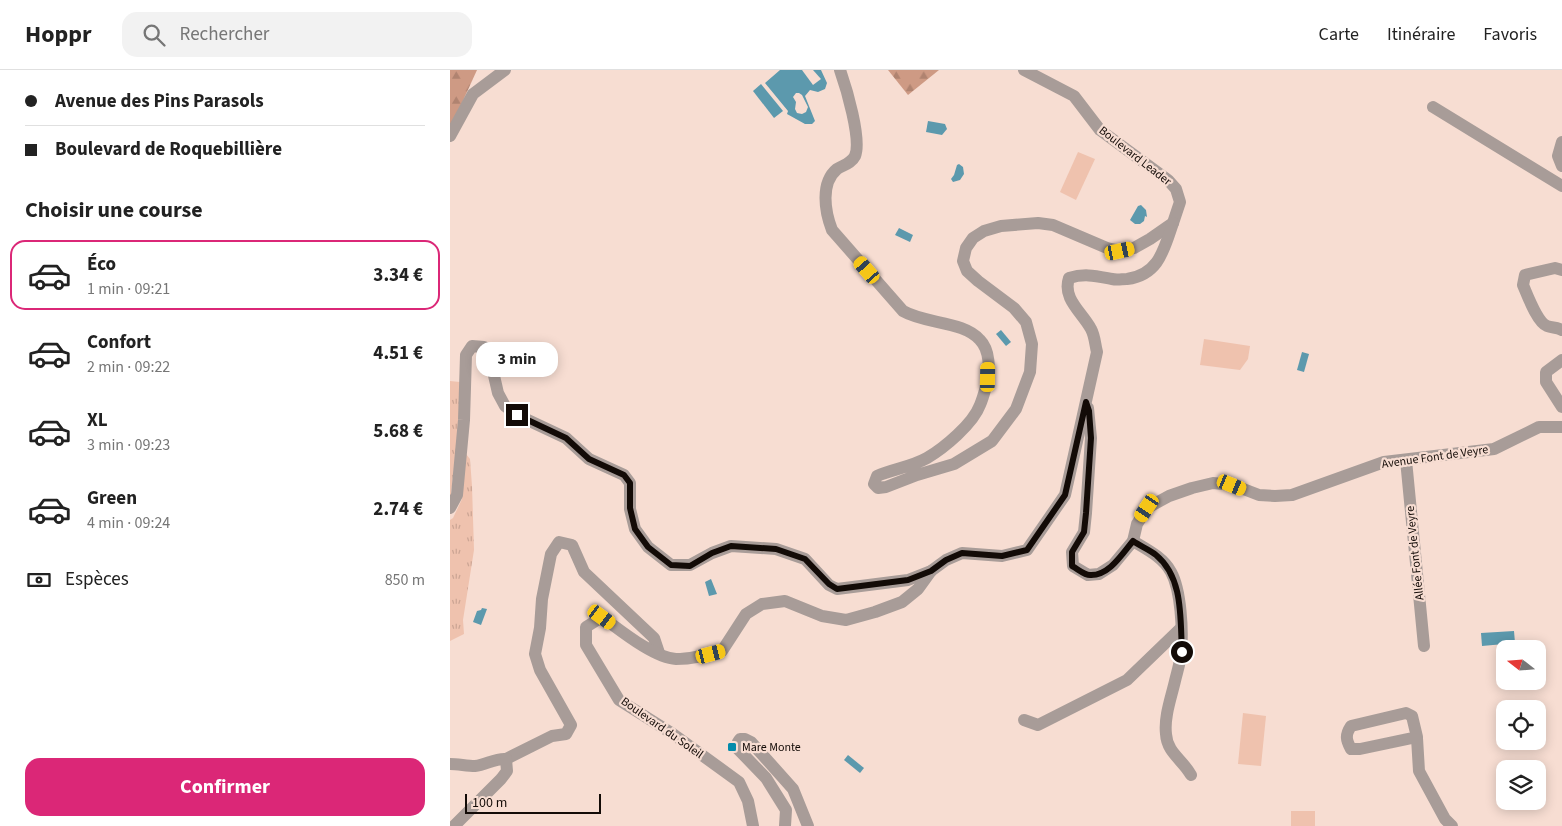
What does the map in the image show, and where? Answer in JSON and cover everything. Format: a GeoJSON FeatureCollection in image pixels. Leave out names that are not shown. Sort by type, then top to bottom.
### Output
{"type":"FeatureCollection","features":[{"type":"Feature","properties":{"kind":"street"},"geometry":{"type":"LineString","coordinates":[[450,136],[473,94],[504,70]]}},
{"type":"Feature","properties":{"kind":"street"},"geometry":{"type":"LineString","coordinates":[[840,70],[854,122],[857,147],[855,156],[849,163],[831,174],[827,187],[827,217],[832,230],[903,311],[912,317],[969,331],[981,340],[988,357],[988,377],[980,406],[969,422],[948,443],[926,458],[877,476],[874,484],[878,488],[886,488],[954,464],[992,441],[1016,409],[1030,372],[1032,344],[1026,322],[1014,308],[967,271],[963,261],[966,248],[973,238],[984,231],[1001,226],[1038,223],[1053,225],[1106,248],[1120,251],[1134,248],[1173,223]]}},
{"type":"Feature","properties":{"kind":"street","name":"Boulevard Leader"},"geometry":{"type":"LineString","coordinates":[[1024,70],[1074,96],[1100,130],[1168,180],[1176,189],[1180,202],[1173,223]]}},
{"type":"Feature","properties":{"kind":"street"},"geometry":{"type":"LineString","coordinates":[[1433,107],[1562,186]]}},
{"type":"Feature","properties":{"kind":"street"},"geometry":{"type":"LineString","coordinates":[[1562,142],[1558,156],[1562,166]]}},
{"type":"Feature","properties":{"kind":"street","name":"Boulevard du Soleil"},"geometry":{"type":"LineString","coordinates":[[753,826],[748,801],[738,782],[673,734],[619,700],[586,646],[586,627],[602,617],[638,643],[659,653],[674,659],[700,657],[722,651],[746,614],[762,604],[785,601],[822,616],[846,620],[902,602],[918,589],[931,571],[946,560],[962,553],[1002,556],[1027,550],[1065,495],[1097,352],[1092,331],[1068,294],[1066,287],[1070,278],[1080,274],[1116,280],[1137,278],[1153,268],[1161,258],[1173,223]]}},
{"type":"Feature","properties":{"kind":"street"},"geometry":{"type":"LineString","coordinates":[[1562,270],[1555,268],[1526,275],[1523,285],[1540,321],[1546,326],[1562,330]]}},
{"type":"Feature","properties":{"kind":"street"},"geometry":{"type":"LineString","coordinates":[[450,508],[457,495],[464,420],[466,355],[472,346],[478,346],[484,347],[489,354],[498,393],[506,406],[517,415],[566,438],[589,459],[624,475],[630,483],[630,508],[635,529],[648,547],[671,565],[690,566],[712,553],[731,546],[776,549],[805,559],[829,584],[837,589],[908,580],[931,571]]}},
{"type":"Feature","properties":{"kind":"street"},"geometry":{"type":"LineString","coordinates":[[1562,360],[1546,372],[1546,382],[1562,408]]}},
{"type":"Feature","properties":{"kind":"street","name":"Avenue Font de Veyre"},"geometry":{"type":"LineString","coordinates":[[1086,402],[1089,411],[1091,438],[1086,513],[1084,532],[1072,552],[1072,566],[1088,575],[1099,574],[1113,565],[1133,541],[1137,524],[1147,508],[1169,496],[1192,488],[1213,483],[1232,485],[1259,495],[1292,495],[1384,462],[1494,449],[1538,427],[1562,427]]}},
{"type":"Feature","properties":{"kind":"street","name":"Allée Font de Veyre"},"geometry":{"type":"LineString","coordinates":[[1406,460],[1424,646]]}},
{"type":"Feature","properties":{"kind":"street"},"geometry":{"type":"LineString","coordinates":[[1133,541],[1156,556],[1171,572],[1177,590],[1182,652],[1166,721],[1166,734],[1168,746],[1177,759],[1186,766],[1191,775]]}},
{"type":"Feature","properties":{"kind":"street"},"geometry":{"type":"LineString","coordinates":[[450,764],[474,766],[499,758],[506,759],[553,727],[566,734],[571,726],[540,670],[535,654],[540,628],[542,600],[551,554],[560,542],[572,545],[584,572],[654,638],[659,653]]}},
{"type":"Feature","properties":{"kind":"street"},"geometry":{"type":"LineString","coordinates":[[540,564],[546,554],[551,554]]}},
{"type":"Feature","properties":{"kind":"street"},"geometry":{"type":"LineString","coordinates":[[1024,720],[1038,725],[1127,680],[1181,628]]}},
{"type":"Feature","properties":{"kind":"street"},"geometry":{"type":"LineString","coordinates":[[1417,736],[1360,749],[1351,749],[1347,742],[1347,733],[1351,726],[1406,713],[1412,716],[1417,736],[1422,777],[1445,819],[1452,826]]}},
{"type":"Feature","properties":{"kind":"street"},"geometry":{"type":"LineString","coordinates":[[785,826],[786,810],[766,778],[737,748],[740,739],[753,744],[792,789],[808,826]]}},
{"type":"Feature","properties":{"kind":"street"},"geometry":{"type":"LineString","coordinates":[[454,826],[501,779],[506,771],[506,759]]}},
{"type":"Feature","properties":{"kind":"green space"},"geometry":{"type":"Polygon","coordinates":[[[450,70],[477,70],[450,129],[450,70]]]}},
{"type":"Feature","properties":{"kind":"green space"},"geometry":{"type":"Polygon","coordinates":[[[888,70],[939,70],[908,95],[888,70]]]}},
{"type":"Feature","properties":{"kind":"green space"},"geometry":{"type":"Polygon","coordinates":[[[1078,152],[1095,159],[1076,200],[1060,192],[1078,152]]]}},
{"type":"Feature","properties":{"kind":"green space"},"geometry":{"type":"Polygon","coordinates":[[[1204,339],[1250,346],[1248,359],[1240,370],[1200,365],[1204,339]]]}},
{"type":"Feature","properties":{"kind":"green space"},"geometry":{"type":"Polygon","coordinates":[[[450,381],[460,382],[459,428],[450,502],[450,381]]]}},
{"type":"Feature","properties":{"kind":"green space"},"geometry":{"type":"Polygon","coordinates":[[[466,454],[470,459],[474,550],[463,620],[464,634],[450,641],[450,520],[453,518],[462,499],[466,454]]]}},
{"type":"Feature","properties":{"kind":"green space"},"geometry":{"type":"Polygon","coordinates":[[[1243,713],[1266,716],[1261,766],[1238,764],[1243,713]]]}},
{"type":"Feature","properties":{"kind":"green space"},"geometry":{"type":"Polygon","coordinates":[[[1291,811],[1315,811],[1315,826],[1291,826],[1291,811]]]}},
{"type":"Feature","properties":{"kind":"water"},"geometry":{"type":"Polygon","coordinates":[[[780,70],[821,70],[827,83],[825,89],[818,92],[810,90],[805,96],[815,121],[812,124],[805,124],[787,114],[788,111],[765,83],[780,70]]]}},
{"type":"Feature","properties":{"kind":"water"},"geometry":{"type":"Polygon","coordinates":[[[761,84],[783,111],[774,118],[753,91],[761,84]]]}},
{"type":"Feature","properties":{"kind":"water"},"geometry":{"type":"Polygon","coordinates":[[[928,121],[945,124],[947,129],[942,135],[926,132],[928,121]]]}},
{"type":"Feature","properties":{"kind":"water"},"geometry":{"type":"Polygon","coordinates":[[[959,164],[963,167],[964,174],[960,180],[953,182],[951,179],[959,164]]]}},
{"type":"Feature","properties":{"kind":"water"},"geometry":{"type":"Polygon","coordinates":[[[1141,205],[1146,210],[1147,217],[1145,216],[1144,221],[1140,224],[1135,224],[1130,220],[1138,206],[1141,205]]]}},
{"type":"Feature","properties":{"kind":"water"},"geometry":{"type":"Polygon","coordinates":[[[899,228],[913,235],[910,242],[895,235],[899,228]]]}},
{"type":"Feature","properties":{"kind":"water"},"geometry":{"type":"Polygon","coordinates":[[[1001,330],[1011,342],[1006,346],[996,334],[1001,330]]]}},
{"type":"Feature","properties":{"kind":"water"},"geometry":{"type":"Polygon","coordinates":[[[1302,352],[1309,354],[1304,372],[1297,370],[1302,352]]]}},
{"type":"Feature","properties":{"kind":"water"},"geometry":{"type":"Polygon","coordinates":[[[711,579],[717,594],[709,596],[705,582],[711,579]]]}},
{"type":"Feature","properties":{"kind":"water"},"geometry":{"type":"Polygon","coordinates":[[[482,608],[487,609],[481,625],[473,622],[477,611],[482,608]]]}},
{"type":"Feature","properties":{"kind":"water"},"geometry":{"type":"Polygon","coordinates":[[[1514,631],[1515,640],[1496,640],[1496,645],[1482,646],[1481,633],[1514,631]]]}},
{"type":"Feature","properties":{"kind":"water"},"geometry":{"type":"Polygon","coordinates":[[[848,755],[864,768],[860,773],[844,760],[848,755]]]}},
{"type":"Feature","properties":{"kind":"pier"},"geometry":{"type":"Polygon","coordinates":[[[802,70],[813,70],[821,79],[813,85],[802,70]]]}},
{"type":"Feature","properties":{"kind":"pier"},"geometry":{"type":"Polygon","coordinates":[[[796,93],[802,95],[808,107],[806,112],[802,114],[797,113],[795,109],[796,102],[793,97],[796,93]]]}},
{"type":"Feature","properties":{"kind":"place","name":"Mare Monte"},"geometry":{"type":"Point","coordinates":[732,747]}},
{"type":"Feature","properties":{"kind":"route"},"geometry":{"type":"LineString","coordinates":[[517,415],[566,438],[589,459],[624,475],[630,483],[630,508],[635,529],[648,547],[671,565],[690,566],[712,553],[731,546],[776,549],[805,559],[829,584],[837,589],[908,580],[931,571],[946,560],[962,553],[1002,556],[1027,550],[1065,495],[1086,402],[1089,411],[1091,438],[1086,513],[1084,532],[1072,552],[1072,566],[1088,575],[1099,574],[1113,565],[1133,541],[1156,556],[1171,572],[1177,590],[1182,652]]}}]}
